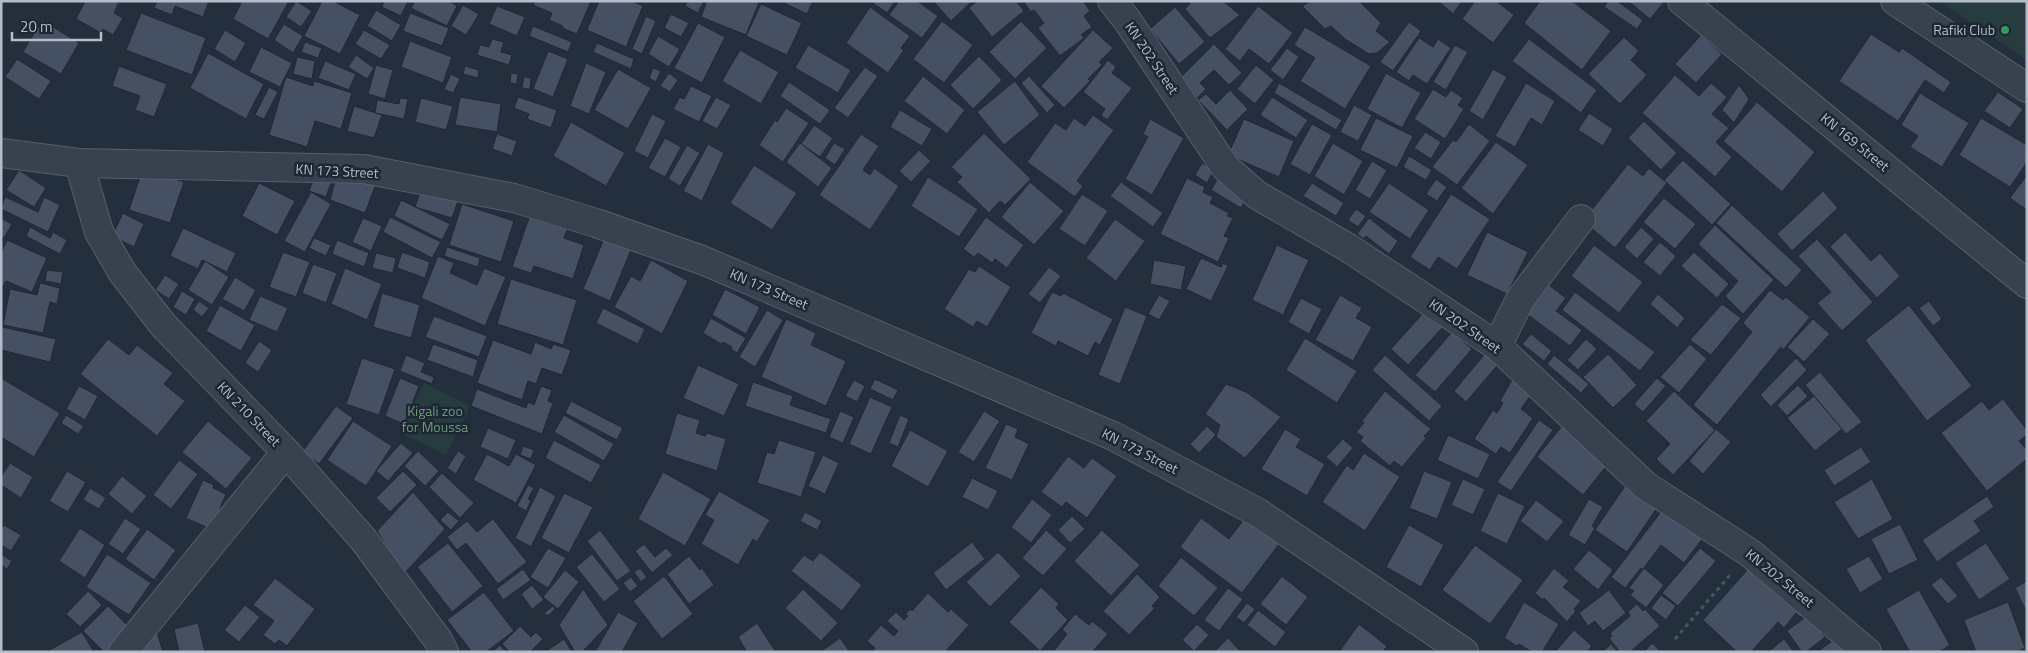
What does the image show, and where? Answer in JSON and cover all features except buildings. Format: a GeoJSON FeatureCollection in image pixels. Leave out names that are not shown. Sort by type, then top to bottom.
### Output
{"type":"FeatureCollection","features":[{"type":"Feature","properties":{"kind":"street","name":"KN 202 Street"},"geometry":{"type":"LineString","coordinates":[[1112,1],[1127,20],[1225,168],[1257,195],[1347,247],[1497,346],[1646,486],[1750,552],[1867,652]]}},
{"type":"Feature","properties":{"kind":"street","name":"KN 169 Street"},"geometry":{"type":"LineString","coordinates":[[1682,1],[2027,284]]}},
{"type":"Feature","properties":{"kind":"street"},"geometry":{"type":"LineString","coordinates":[[1896,1],[2027,88]]}},
{"type":"Feature","properties":{"kind":"street","name":"KN 173 Street"},"geometry":{"type":"LineString","coordinates":[[1,153],[78,163],[364,170],[514,198],[596,223],[684,254],[1113,436],[1257,512],[1464,652]]}},
{"type":"Feature","properties":{"kind":"street","name":"KN 210 Street"},"geometry":{"type":"LineString","coordinates":[[78,163],[98,232],[122,272],[164,326],[286,452],[363,539],[438,640],[444,652]]}},
{"type":"Feature","properties":{"kind":"street"},"geometry":{"type":"LineString","coordinates":[[1497,346],[1521,298],[1581,219]]}},
{"type":"Feature","properties":{"kind":"street"},"geometry":{"type":"LineString","coordinates":[[122,652],[286,452]]}},
{"type":"Feature","properties":{"kind":"path"},"geometry":{"type":"LineString","coordinates":[[1675,639],[1750,552]]}},
{"type":"Feature","properties":{"kind":"green space","name":"Rafiki Club"},"geometry":{"type":"Polygon","coordinates":[[[1939,1],[2027,1],[2027,60],[1939,1]]]}},
{"type":"Feature","properties":{"kind":"green space","name":"Kigali zoo for Moussa"},"geometry":{"type":"Polygon","coordinates":[[[424,383],[470,406],[446,455],[401,433],[424,383]]]}},
{"type":"Feature","properties":{"kind":"place","name":"Rafiki Club"},"geometry":{"type":"Point","coordinates":[2005,30]}}]}
